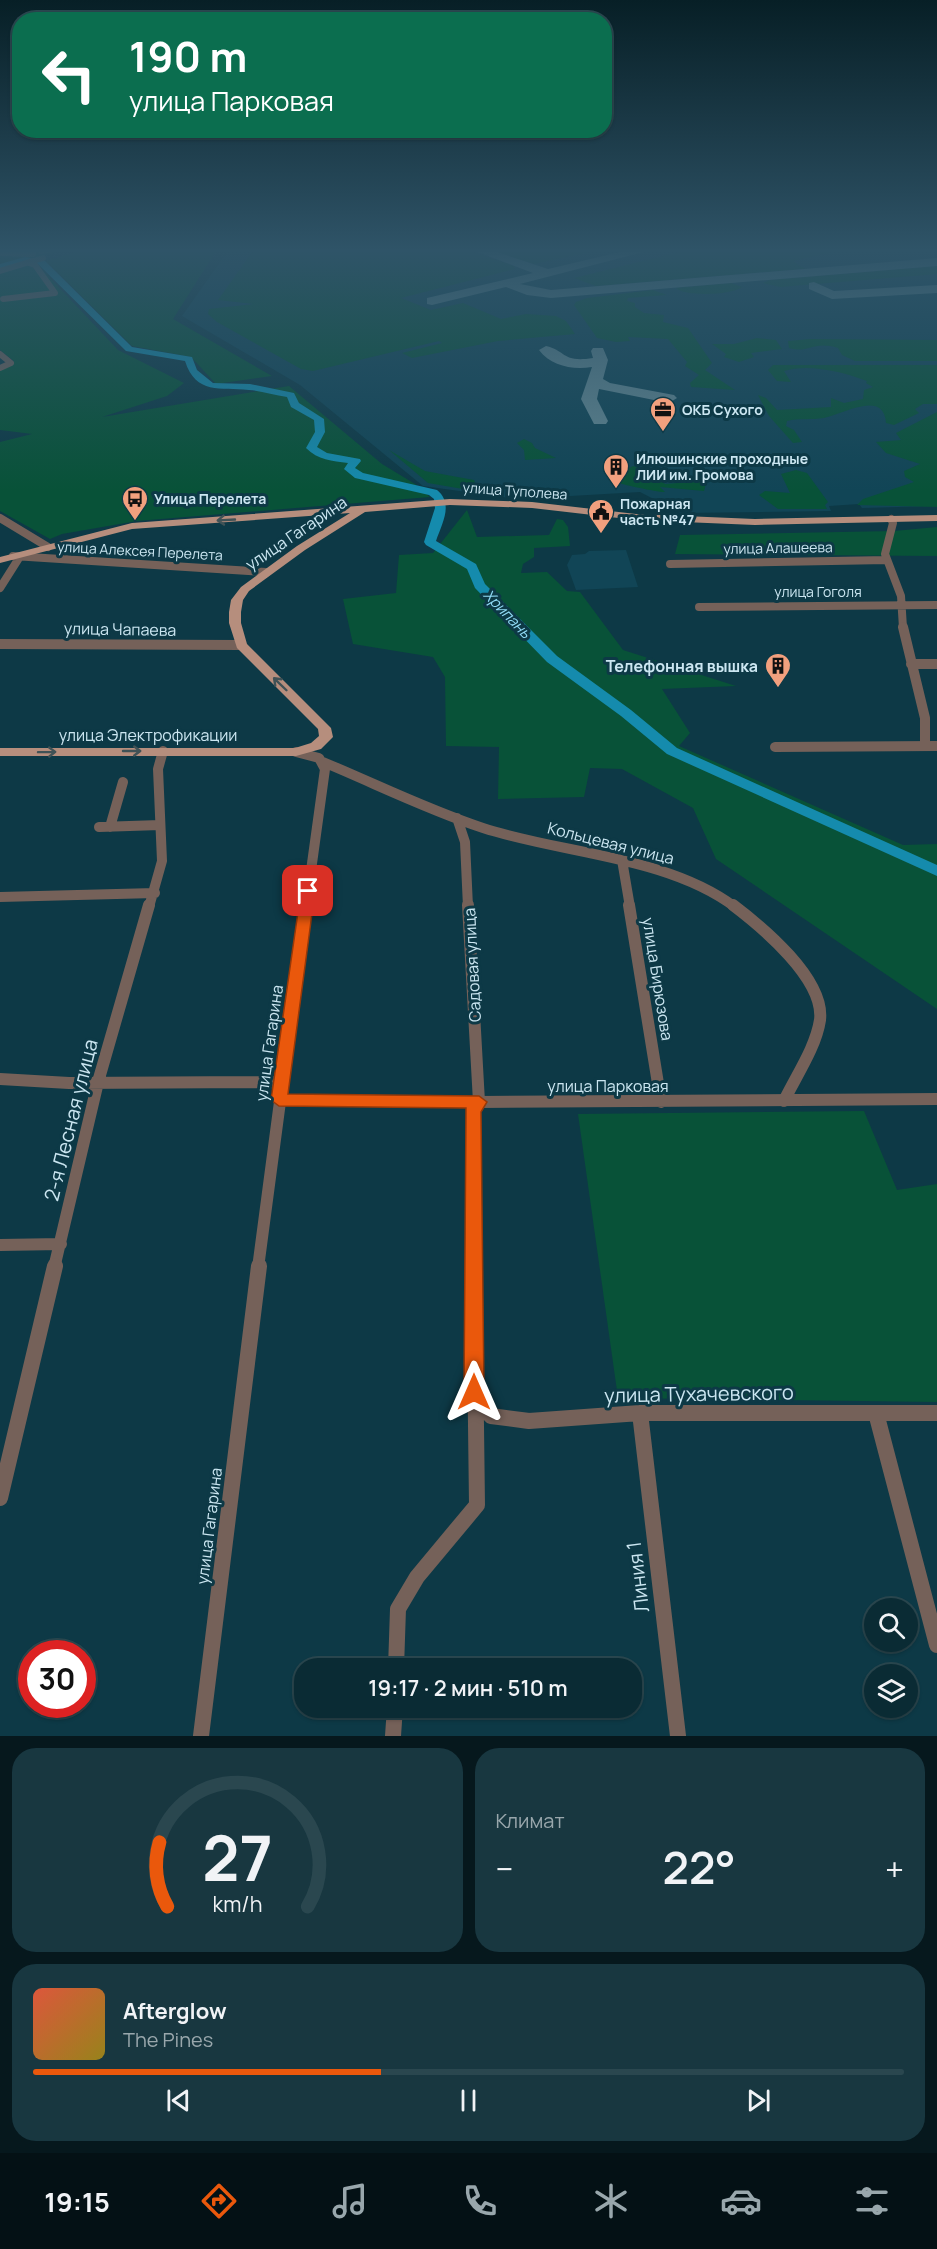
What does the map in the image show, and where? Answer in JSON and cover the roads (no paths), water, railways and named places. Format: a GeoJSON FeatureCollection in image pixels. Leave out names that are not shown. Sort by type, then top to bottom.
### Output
{"type":"FeatureCollection","features":[{"type":"Feature","properties":{"kind":"main road","name":"улица Туполева"},"geometry":{"type":"LineString","coordinates":[[378,506],[450,502],[532,505],[636,517],[700,520],[891,519],[937,516]]}},
{"type":"Feature","properties":{"kind":"main road","name":"улица Гагарина"},"geometry":{"type":"LineString","coordinates":[[240,645],[235,623],[237,600],[245,589],[331,528],[347,512],[378,506]]}},
{"type":"Feature","properties":{"kind":"main road"},"geometry":{"type":"LineString","coordinates":[[0,560],[126,527],[347,512]]}},
{"type":"Feature","properties":{"kind":"main road","name":"улица Туполева"},"geometry":{"type":"LineString","coordinates":[[700,520],[937,516]]}},
{"type":"Feature","properties":{"kind":"main road"},"geometry":{"type":"LineString","coordinates":[[285,517],[326,518],[332,521],[331,528]]}},
{"type":"Feature","properties":{"kind":"main road"},"geometry":{"type":"LineString","coordinates":[[240,645],[324,728],[326,737],[322,742],[296,752]]}},
{"type":"Feature","properties":{"kind":"main road","name":"улица Электрофикации"},"geometry":{"type":"LineString","coordinates":[[0,752],[296,752]]}},
{"type":"Feature","properties":{"kind":"street"},"geometry":{"type":"LineString","coordinates":[[0,354],[11,363],[0,368]]}},
{"type":"Feature","properties":{"kind":"street"},"geometry":{"type":"LineString","coordinates":[[0,518],[48,547]]}},
{"type":"Feature","properties":{"kind":"street"},"geometry":{"type":"LineString","coordinates":[[891,519],[885,554],[902,605],[903,632],[925,718],[925,746]]}},
{"type":"Feature","properties":{"kind":"street"},"geometry":{"type":"LineString","coordinates":[[0,588],[16,557]]}},
{"type":"Feature","properties":{"kind":"street","name":"улица Алексея Перелета"},"geometry":{"type":"LineString","coordinates":[[16,557],[266,572]]}},
{"type":"Feature","properties":{"kind":"street","name":"улица Алашеева"},"geometry":{"type":"LineString","coordinates":[[670,564],[887,560]]}},
{"type":"Feature","properties":{"kind":"street","name":"улица Гоголя"},"geometry":{"type":"LineString","coordinates":[[699,607],[937,605]]}},
{"type":"Feature","properties":{"kind":"street","name":"улица Чапаева"},"geometry":{"type":"LineString","coordinates":[[0,644],[240,645]]}},
{"type":"Feature","properties":{"kind":"street"},"geometry":{"type":"LineString","coordinates":[[911,663],[937,664]]}},
{"type":"Feature","properties":{"kind":"street"},"geometry":{"type":"LineString","coordinates":[[775,747],[937,746]]}},
{"type":"Feature","properties":{"kind":"street","name":"2-я Лесная улица"},"geometry":{"type":"LineString","coordinates":[[0,1498],[2,1479],[61,1244],[98,1082],[162,861],[158,769],[163,751]]}},
{"type":"Feature","properties":{"kind":"street"},"geometry":{"type":"LineString","coordinates":[[296,752],[319,758],[323,762]]}},
{"type":"Feature","properties":{"kind":"street","name":"Кольцевая улица"},"geometry":{"type":"LineString","coordinates":[[323,762],[485,828],[622,860],[672,875],[720,895],[766,932],[789,956],[813,988],[820,1018],[784,1101]]}},
{"type":"Feature","properties":{"kind":"street","name":"улица Гагарина"},"geometry":{"type":"LineString","coordinates":[[201,1736],[279,1100],[324,775],[323,762]]}},
{"type":"Feature","properties":{"kind":"street"},"geometry":{"type":"LineString","coordinates":[[123,782],[105,827],[160,825]]}},
{"type":"Feature","properties":{"kind":"street","name":"Садовая улица"},"geometry":{"type":"LineString","coordinates":[[457,818],[465,842],[476,1107],[474,1392]]}},
{"type":"Feature","properties":{"kind":"street","name":"улица Бирюзова"},"geometry":{"type":"LineString","coordinates":[[622,860],[661,1102]]}},
{"type":"Feature","properties":{"kind":"street"},"geometry":{"type":"LineString","coordinates":[[0,897],[154,893]]}},
{"type":"Feature","properties":{"kind":"street"},"geometry":{"type":"LineString","coordinates":[[0,1079],[47,1083],[282,1082]]}},
{"type":"Feature","properties":{"kind":"street","name":"улица Парковая"},"geometry":{"type":"LineString","coordinates":[[279,1100],[476,1107],[937,1099]]}},
{"type":"Feature","properties":{"kind":"street"},"geometry":{"type":"LineString","coordinates":[[0,1245],[61,1244]]}},
{"type":"Feature","properties":{"kind":"street"},"geometry":{"type":"LineString","coordinates":[[396,1658],[398,1609],[417,1577],[477,1505],[474,1392]]}},
{"type":"Feature","properties":{"kind":"street","name":"улица Тухачевского"},"geometry":{"type":"LineString","coordinates":[[474,1392],[491,1416],[528,1421],[640,1413],[937,1413]]}},
{"type":"Feature","properties":{"kind":"street","name":"Линия 1"},"geometry":{"type":"LineString","coordinates":[[640,1413],[678,1736]]}},
{"type":"Feature","properties":{"kind":"street"},"geometry":{"type":"LineString","coordinates":[[876,1413],[937,1645]]}},
{"type":"Feature","properties":{"kind":"street"},"geometry":{"type":"LineString","coordinates":[[393,1736],[394,1718]]}},
{"type":"Feature","properties":{"kind":"waterway","name":"Хрипань"},"geometry":{"type":"LineString","coordinates":[[109,329],[129,349],[189,359],[193,371],[210,386],[250,387],[291,395],[295,405],[319,419],[320,432],[311,448],[324,456],[356,461],[349,469],[359,476],[433,492],[440,498],[441,508],[430,542],[472,567],[479,585],[552,659],[626,713],[672,751],[937,871]]}},
{"type":"Feature","properties":{"kind":"place","name":"ОКБ Сухого"},"geometry":{"type":"Point","coordinates":[663,433]}},
{"type":"Feature","properties":{"kind":"place","name":"Илюшинские проходные ЛИИ им. Громова"},"geometry":{"type":"Point","coordinates":[616,490]}},
{"type":"Feature","properties":{"kind":"place","name":"Улица Перелета"},"geometry":{"type":"Point","coordinates":[135,522]}},
{"type":"Feature","properties":{"kind":"place","name":"Пожарная часть №47"},"geometry":{"type":"Point","coordinates":[601,535]}},
{"type":"Feature","properties":{"kind":"place","name":"Телефонная вышка"},"geometry":{"type":"Point","coordinates":[778,689]}}]}
